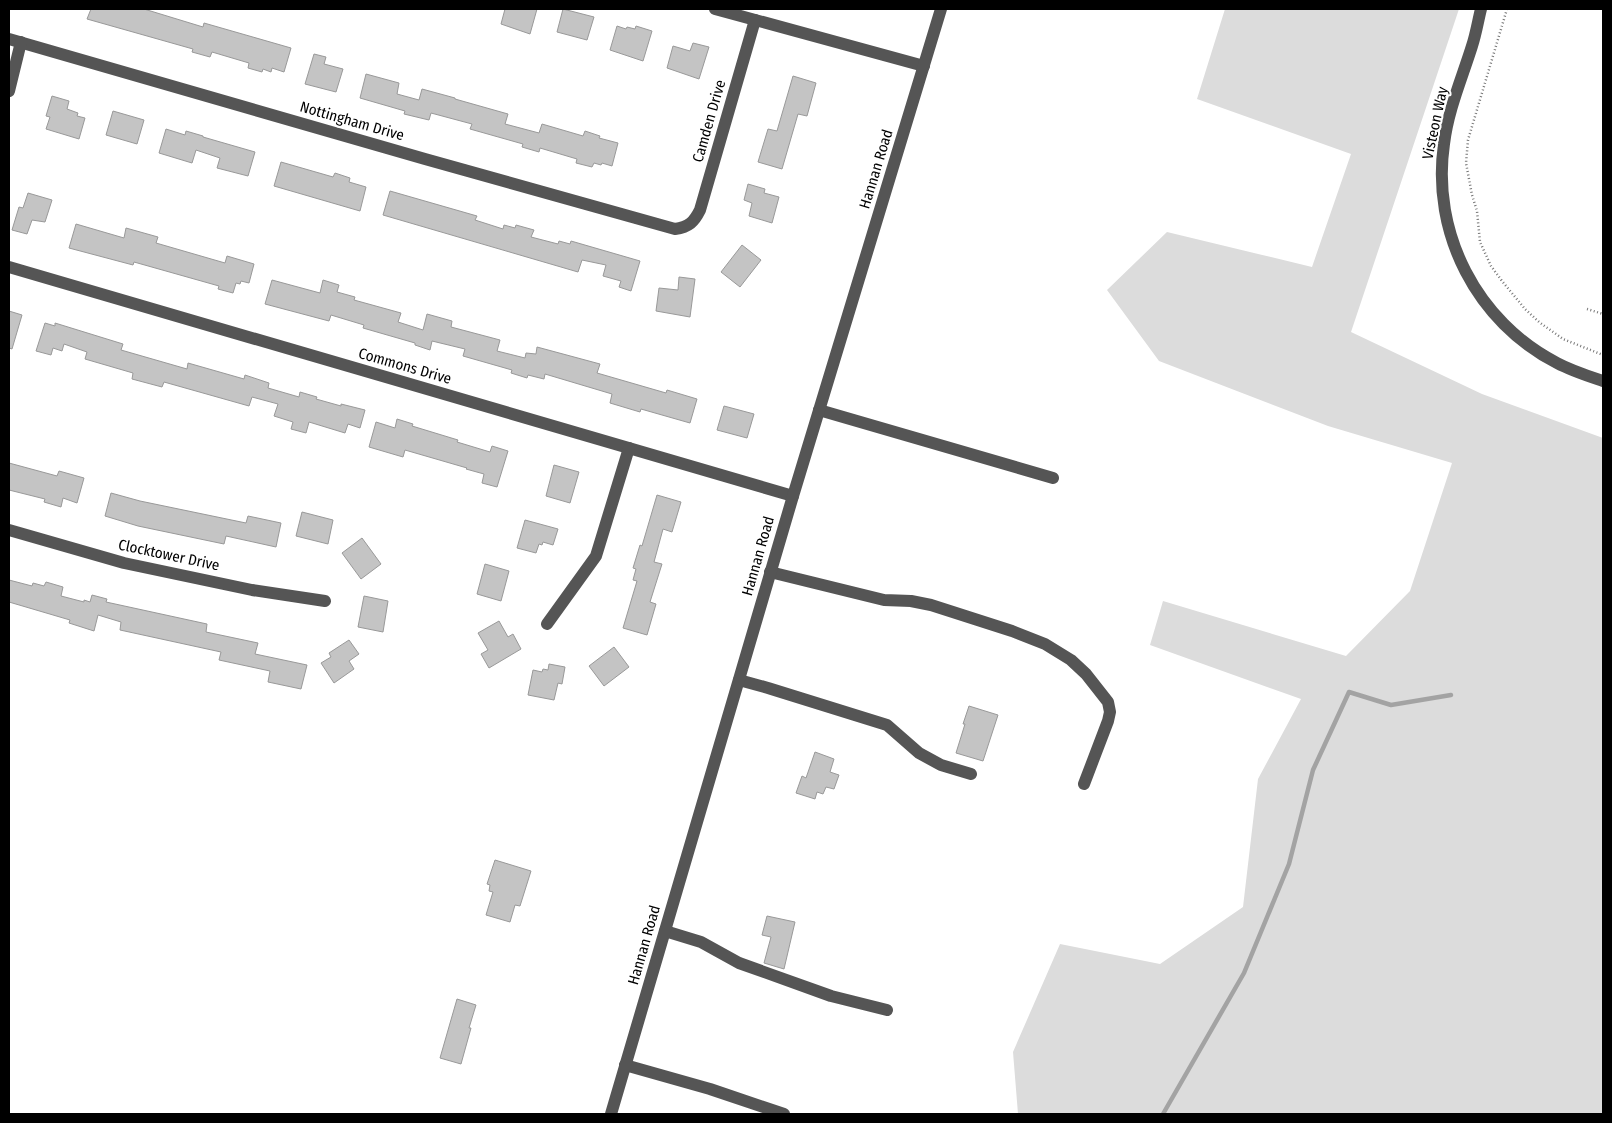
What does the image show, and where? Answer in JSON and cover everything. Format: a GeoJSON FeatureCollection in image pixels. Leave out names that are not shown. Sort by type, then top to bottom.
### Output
{"type":"FeatureCollection","features":[{"type":"Feature","properties":{"kind":"street"},"geometry":{"type":"LineString","coordinates":[[716,9],[924,66]]}},
{"type":"Feature","properties":{"kind":"street","name":"Hannan Road"},"geometry":{"type":"LineString","coordinates":[[611,1114],[770,572],[941,9]]}},
{"type":"Feature","properties":{"kind":"street","name":"Visteon Way"},"geometry":{"type":"LineString","coordinates":[[1481,9],[1450,114],[1442,154],[1442,192],[1446,220],[1452,240],[1472,284],[1487,306],[1505,325],[1533,348],[1555,362],[1603,381]]}},
{"type":"Feature","properties":{"kind":"street","name":"Camden Drive"},"geometry":{"type":"LineString","coordinates":[[687,227],[695,220],[700,210],[755,20]]}},
{"type":"Feature","properties":{"kind":"street"},"geometry":{"type":"LineString","coordinates":[[9,91],[15,40]]}},
{"type":"Feature","properties":{"kind":"street","name":"Nottingham Drive"},"geometry":{"type":"LineString","coordinates":[[15,40],[667,227],[675,229],[687,227]]}},
{"type":"Feature","properties":{"kind":"street","name":"Commons Drive"},"geometry":{"type":"LineString","coordinates":[[9,267],[793,496]]}},
{"type":"Feature","properties":{"kind":"street"},"geometry":{"type":"LineString","coordinates":[[820,410],[1053,478]]}},
{"type":"Feature","properties":{"kind":"street"},"geometry":{"type":"LineString","coordinates":[[546,624],[596,556],[629,448]]}},
{"type":"Feature","properties":{"kind":"street","name":"Clocktower Drive"},"geometry":{"type":"LineString","coordinates":[[9,530],[124,563],[252,590],[325,601]]}},
{"type":"Feature","properties":{"kind":"street"},"geometry":{"type":"LineString","coordinates":[[770,572],[884,600],[910,601],[931,605],[1012,631],[1045,644],[1071,660],[1101,692],[1108,702],[1110,712],[1084,784]]}},
{"type":"Feature","properties":{"kind":"street"},"geometry":{"type":"LineString","coordinates":[[738,680],[887,725],[919,753],[941,765],[971,774]]}},
{"type":"Feature","properties":{"kind":"street"},"geometry":{"type":"LineString","coordinates":[[665,931],[701,942],[739,963],[831,996],[887,1010]]}},
{"type":"Feature","properties":{"kind":"street"},"geometry":{"type":"LineString","coordinates":[[625,1065],[710,1089],[784,1114]]}},
{"type":"Feature","properties":{"kind":"path"},"geometry":{"type":"LineString","coordinates":[[1507,9],[1468,140],[1466,163],[1477,211],[1480,242],[1491,266],[1525,310],[1563,339],[1603,355]]}},
{"type":"Feature","properties":{"kind":"path"},"geometry":{"type":"LineString","coordinates":[[1587,309],[1603,314]]}},
{"type":"Feature","properties":{"kind":"shaded area"},"geometry":{"type":"Polygon","coordinates":[[[1225,9],[1459,9],[1351,332],[1482,394],[1603,438],[1603,1114],[1018,1114],[1013,1052],[1060,944],[1160,964],[1243,907],[1258,779],[1301,699],[1150,645],[1163,601],[1346,656],[1410,591],[1452,463],[1328,426],[1159,361],[1107,290],[1167,232],[1312,267],[1351,154],[1197,99],[1225,9]]]}},
{"type":"Feature","properties":{"kind":"building"},"geometry":{"type":"Polygon","coordinates":[[[91,9],[144,9],[203,27],[204,23],[291,48],[284,72],[272,68],[271,72],[263,69],[262,72],[248,68],[249,63],[212,52],[210,57],[192,52],[193,49],[87,19],[91,9]]]}},
{"type":"Feature","properties":{"kind":"building"},"geometry":{"type":"Polygon","coordinates":[[[505,9],[537,9],[530,34],[501,24],[505,9]]]}},
{"type":"Feature","properties":{"kind":"building"},"geometry":{"type":"Polygon","coordinates":[[[563,9],[594,17],[587,40],[557,32],[563,9]]]}},
{"type":"Feature","properties":{"kind":"building"},"geometry":{"type":"Polygon","coordinates":[[[617,26],[635,29],[636,26],[652,31],[643,61],[610,50],[617,26]]]}},
{"type":"Feature","properties":{"kind":"building"},"geometry":{"type":"Polygon","coordinates":[[[693,43],[709,47],[699,79],[667,68],[673,46],[690,51],[693,43]]]}},
{"type":"Feature","properties":{"kind":"building"},"geometry":{"type":"Polygon","coordinates":[[[314,54],[326,57],[324,64],[343,69],[336,92],[305,84],[314,54]]]}},
{"type":"Feature","properties":{"kind":"building"},"geometry":{"type":"Polygon","coordinates":[[[366,74],[399,83],[397,94],[419,100],[422,89],[508,114],[505,124],[539,133],[542,124],[583,136],[585,131],[600,136],[599,138],[618,143],[612,166],[594,163],[592,167],[576,163],[577,159],[540,148],[539,152],[522,147],[523,144],[470,129],[472,124],[431,113],[429,120],[404,114],[405,111],[360,98],[366,74]]]}},
{"type":"Feature","properties":{"kind":"building"},"geometry":{"type":"Polygon","coordinates":[[[793,76],[816,83],[807,116],[798,114],[782,169],[758,162],[768,129],[777,131],[793,76]]]}},
{"type":"Feature","properties":{"kind":"building"},"geometry":{"type":"Polygon","coordinates":[[[52,96],[69,101],[67,109],[78,113],[77,116],[85,118],[79,139],[46,129],[50,117],[46,116],[52,96]]]}},
{"type":"Feature","properties":{"kind":"building"},"geometry":{"type":"Polygon","coordinates":[[[113,111],[144,120],[137,144],[106,135],[113,111]]]}},
{"type":"Feature","properties":{"kind":"building"},"geometry":{"type":"Polygon","coordinates":[[[166,129],[185,135],[186,131],[255,152],[248,176],[217,168],[220,158],[196,150],[192,163],[159,153],[166,129]]]}},
{"type":"Feature","properties":{"kind":"building"},"geometry":{"type":"Polygon","coordinates":[[[281,162],[333,177],[335,173],[350,178],[349,182],[366,187],[360,211],[274,186],[281,162]]]}},
{"type":"Feature","properties":{"kind":"building"},"geometry":{"type":"Polygon","coordinates":[[[748,184],[765,189],[764,193],[779,197],[772,223],[749,216],[752,203],[744,200],[748,184]]]}},
{"type":"Feature","properties":{"kind":"building"},"geometry":{"type":"Polygon","coordinates":[[[390,191],[477,216],[475,220],[503,229],[504,225],[515,228],[516,225],[534,230],[531,237],[558,244],[559,241],[570,244],[571,241],[640,261],[631,291],[619,287],[621,281],[603,276],[606,265],[582,260],[578,272],[383,215],[390,191]]]}},
{"type":"Feature","properties":{"kind":"building"},"geometry":{"type":"Polygon","coordinates":[[[28,193],[52,200],[45,222],[32,220],[27,234],[12,230],[19,207],[23,208],[28,193]]]}},
{"type":"Feature","properties":{"kind":"building"},"geometry":{"type":"Polygon","coordinates":[[[76,224],[124,238],[126,228],[158,237],[156,243],[225,263],[227,256],[254,264],[249,283],[241,281],[240,284],[236,283],[233,293],[218,289],[219,286],[134,262],[133,265],[69,248],[76,224]]]}},
{"type":"Feature","properties":{"kind":"building"},"geometry":{"type":"Polygon","coordinates":[[[742,245],[761,260],[740,287],[721,272],[742,245]]]}},
{"type":"Feature","properties":{"kind":"building"},"geometry":{"type":"Polygon","coordinates":[[[679,277],[695,279],[690,317],[656,311],[659,288],[678,290],[679,277]]]}},
{"type":"Feature","properties":{"kind":"building"},"geometry":{"type":"Polygon","coordinates":[[[272,280],[320,293],[323,280],[339,285],[337,292],[355,297],[354,300],[401,313],[398,322],[423,330],[427,314],[452,321],[451,327],[500,340],[497,351],[525,358],[526,353],[536,354],[537,347],[600,364],[597,373],[666,393],[667,390],[697,399],[690,423],[641,409],[640,412],[610,403],[612,394],[545,374],[544,379],[528,375],[527,378],[511,373],[512,370],[463,356],[465,349],[432,341],[430,350],[415,345],[415,343],[363,328],[364,325],[331,315],[329,321],[265,304],[272,280]]]}},
{"type":"Feature","properties":{"kind":"building"},"geometry":{"type":"Polygon","coordinates":[[[9,311],[22,315],[12,349],[9,348],[9,311]]]}},
{"type":"Feature","properties":{"kind":"building"},"geometry":{"type":"Polygon","coordinates":[[[45,323],[55,326],[55,323],[123,344],[121,350],[187,369],[188,363],[244,379],[245,375],[269,383],[268,388],[299,397],[300,392],[341,406],[341,404],[365,410],[360,428],[348,424],[345,433],[309,422],[306,433],[291,429],[293,422],[274,416],[278,404],[252,397],[249,406],[164,382],[162,387],[132,379],[133,373],[85,359],[87,352],[64,344],[62,351],[53,348],[51,355],[36,351],[45,323]]]}},
{"type":"Feature","properties":{"kind":"building"},"geometry":{"type":"Polygon","coordinates":[[[724,406],[754,414],[747,438],[717,430],[724,406]]]}},
{"type":"Feature","properties":{"kind":"building"},"geometry":{"type":"Polygon","coordinates":[[[397,419],[413,424],[412,426],[458,440],[457,442],[490,452],[492,446],[508,451],[497,487],[482,483],[484,474],[467,468],[405,450],[403,457],[369,447],[376,422],[395,428],[397,419]]]}},
{"type":"Feature","properties":{"kind":"building"},"geometry":{"type":"Polygon","coordinates":[[[9,463],[57,476],[59,471],[84,478],[77,503],[63,498],[61,507],[44,502],[45,499],[9,490],[9,463]]]}},
{"type":"Feature","properties":{"kind":"building"},"geometry":{"type":"Polygon","coordinates":[[[554,465],[579,472],[570,503],[546,496],[554,465]]]}},
{"type":"Feature","properties":{"kind":"building"},"geometry":{"type":"Polygon","coordinates":[[[111,493],[140,501],[246,523],[248,516],[281,523],[276,547],[226,536],[224,544],[138,526],[105,516],[111,493]]]}},
{"type":"Feature","properties":{"kind":"building"},"geometry":{"type":"Polygon","coordinates":[[[657,495],[681,502],[672,532],[663,529],[654,562],[662,564],[650,602],[656,604],[647,635],[623,628],[637,581],[633,580],[636,569],[633,568],[640,545],[642,546],[657,495]]]}},
{"type":"Feature","properties":{"kind":"building"},"geometry":{"type":"Polygon","coordinates":[[[302,512],[333,520],[328,544],[296,536],[302,512]]]}},
{"type":"Feature","properties":{"kind":"building"},"geometry":{"type":"Polygon","coordinates":[[[525,520],[558,529],[553,545],[543,542],[542,545],[539,544],[536,553],[517,548],[525,520]]]}},
{"type":"Feature","properties":{"kind":"building"},"geometry":{"type":"Polygon","coordinates":[[[362,538],[381,564],[361,579],[342,553],[362,538]]]}},
{"type":"Feature","properties":{"kind":"building"},"geometry":{"type":"Polygon","coordinates":[[[485,564],[509,571],[501,601],[477,594],[485,564]]]}},
{"type":"Feature","properties":{"kind":"building"},"geometry":{"type":"Polygon","coordinates":[[[9,580],[32,586],[33,583],[44,586],[46,582],[63,587],[61,596],[90,602],[92,595],[107,599],[106,602],[207,624],[206,632],[258,643],[255,654],[307,665],[301,689],[268,682],[270,671],[219,660],[221,652],[120,630],[121,622],[98,615],[94,631],[69,623],[70,620],[9,602],[9,580]]]}},
{"type":"Feature","properties":{"kind":"building"},"geometry":{"type":"Polygon","coordinates":[[[364,596],[388,601],[383,632],[358,627],[364,596]]]}},
{"type":"Feature","properties":{"kind":"building"},"geometry":{"type":"Polygon","coordinates":[[[499,621],[508,637],[513,634],[521,649],[489,668],[481,654],[488,650],[478,633],[499,621]]]}},
{"type":"Feature","properties":{"kind":"building"},"geometry":{"type":"Polygon","coordinates":[[[349,640],[359,654],[349,661],[354,669],[334,683],[321,663],[331,657],[329,653],[349,640]]]}},
{"type":"Feature","properties":{"kind":"building"},"geometry":{"type":"Polygon","coordinates":[[[614,647],[629,667],[604,686],[589,666],[614,647]]]}},
{"type":"Feature","properties":{"kind":"building"},"geometry":{"type":"Polygon","coordinates":[[[549,664],[565,667],[562,684],[558,683],[554,700],[528,695],[533,670],[542,672],[543,669],[548,670],[549,664]]]}},
{"type":"Feature","properties":{"kind":"building"},"geometry":{"type":"Polygon","coordinates":[[[969,706],[998,715],[983,761],[956,753],[969,706]]]}},
{"type":"Feature","properties":{"kind":"building"},"geometry":{"type":"Polygon","coordinates":[[[815,752],[834,759],[830,772],[839,775],[834,789],[826,787],[823,794],[817,792],[815,799],[796,793],[802,776],[806,778],[815,752]]]}},
{"type":"Feature","properties":{"kind":"building"},"geometry":{"type":"Polygon","coordinates":[[[495,860],[531,871],[520,906],[515,905],[510,922],[486,915],[493,892],[489,891],[490,885],[487,884],[495,860]]]}},
{"type":"Feature","properties":{"kind":"building"},"geometry":{"type":"Polygon","coordinates":[[[767,916],[795,922],[784,969],[764,963],[771,937],[762,935],[767,916]]]}},
{"type":"Feature","properties":{"kind":"building"},"geometry":{"type":"Polygon","coordinates":[[[457,999],[476,1005],[461,1064],[440,1058],[457,999]]]}},
{"type":"Feature","properties":{"kind":"waterway"},"geometry":{"type":"LineString","coordinates":[[1163,1114],[1244,973],[1289,864],[1313,770],[1349,692],[1391,705],[1451,695]]}}]}
